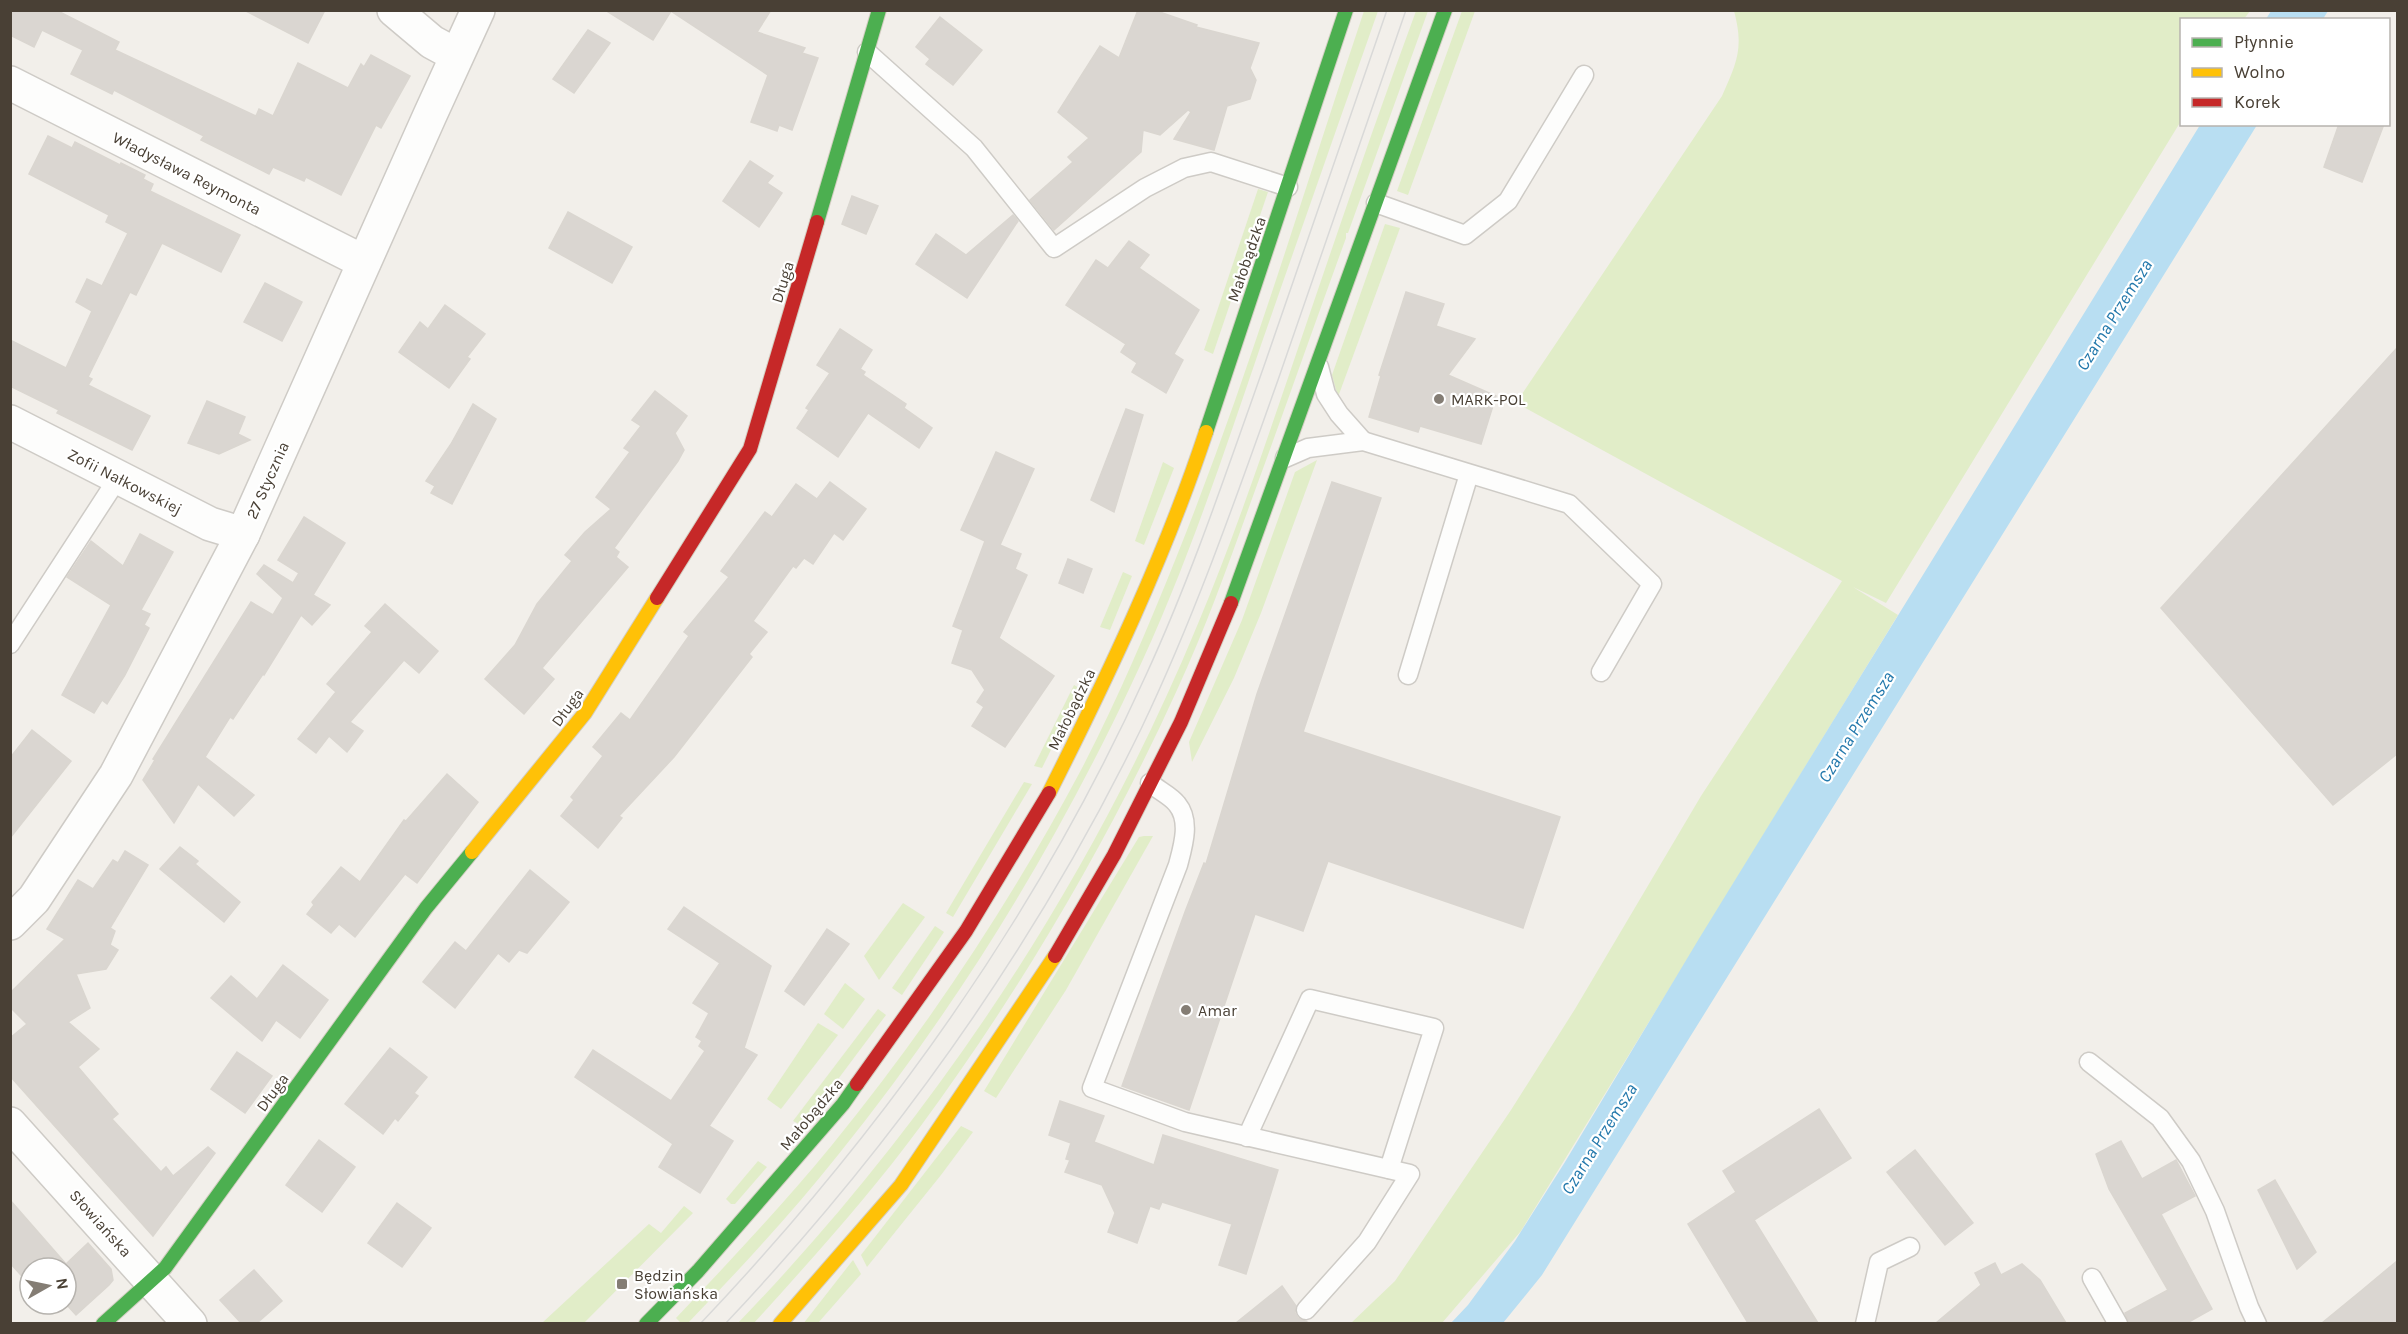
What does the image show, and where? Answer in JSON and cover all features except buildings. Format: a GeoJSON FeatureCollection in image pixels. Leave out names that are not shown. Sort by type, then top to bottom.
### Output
{"type":"FeatureCollection","features":[{"type":"Feature","properties":{"kind":"street"},"geometry":{"type":"LineString","coordinates":[[394,10],[432,42],[456,55]]}},
{"type":"Feature","properties":{"kind":"street","name":"27 Stycznia"},"geometry":{"type":"LineString","coordinates":[[10,923],[34,899],[116,775],[243,534],[363,262],[478,10]]}},
{"type":"Feature","properties":{"kind":"street","name":"Długa"},"geometry":{"type":"LineString","coordinates":[[103,1323],[153,1280],[171,1259],[426,908],[585,713],[750,449],[879,10]]}},
{"type":"Feature","properties":{"kind":"street","name":"Małobądzka"},"geometry":{"type":"LineString","coordinates":[[646,1323],[698,1271],[843,1104],[964,934],[1041,808],[1096,699],[1150,577],[1201,447],[1346,10]]}},
{"type":"Feature","properties":{"kind":"street"},"geometry":{"type":"LineString","coordinates":[[780,1323],[901,1185],[1046,970],[1114,855],[1181,722],[1235,592],[1445,10]]}},
{"type":"Feature","properties":{"kind":"street","name":"Władysława Reymonta"},"geometry":{"type":"LineString","coordinates":[[10,82],[363,262]]}},
{"type":"Feature","properties":{"kind":"street","name":"Zofii Nałkowskiej"},"geometry":{"type":"LineString","coordinates":[[10,422],[210,524],[243,534]]}},
{"type":"Feature","properties":{"kind":"street","name":"Słowiańska"},"geometry":{"type":"LineString","coordinates":[[10,1124],[190,1323]]}},
{"type":"Feature","properties":{"kind":"lane"},"geometry":{"type":"LineString","coordinates":[[867,52],[974,148],[1054,248],[1145,188],[1184,168],[1211,162],[1288,187]]}},
{"type":"Feature","properties":{"kind":"lane"},"geometry":{"type":"LineString","coordinates":[[1376,202],[1465,235],[1508,201],[1584,75]]}},
{"type":"Feature","properties":{"kind":"lane"},"geometry":{"type":"LineString","coordinates":[[1318,366],[1326,394],[1339,414],[1363,441]]}},
{"type":"Feature","properties":{"kind":"lane"},"geometry":{"type":"LineString","coordinates":[[1285,458],[1308,448],[1363,441],[1569,504],[1652,584],[1601,672]]}},
{"type":"Feature","properties":{"kind":"lane"},"geometry":{"type":"LineString","coordinates":[[1408,675],[1469,474]]}},
{"type":"Feature","properties":{"kind":"lane"},"geometry":{"type":"LineString","coordinates":[[10,644],[118,478]]}},
{"type":"Feature","properties":{"kind":"lane"},"geometry":{"type":"LineString","coordinates":[[1150,783],[1177,804],[1184,819],[1185,835],[1178,865],[1092,1088],[1185,1122],[1410,1174],[1367,1242],[1306,1310]]}},
{"type":"Feature","properties":{"kind":"lane"},"geometry":{"type":"LineString","coordinates":[[1247,1137],[1310,999],[1434,1028],[1389,1169]]}},
{"type":"Feature","properties":{"kind":"lane"},"geometry":{"type":"LineString","coordinates":[[2090,1062],[2160,1118],[2191,1161],[2215,1211],[2249,1307],[2257,1323]]}},
{"type":"Feature","properties":{"kind":"lane"},"geometry":{"type":"LineString","coordinates":[[1865,1323],[1879,1262],[1910,1247]]}},
{"type":"Feature","properties":{"kind":"lane"},"geometry":{"type":"LineString","coordinates":[[2092,1278],[2118,1323]]}},
{"type":"Feature","properties":{"kind":"green space"},"geometry":{"type":"Polygon","coordinates":[[[1364,11],[1378,11],[1217,473],[1169,600],[1101,746],[1035,868],[999,928],[922,1044],[881,1100],[802,1199],[688,1323],[681,1323],[676,1318],[813,1168],[867,1101],[934,1011],[1026,868],[1081,770],[1143,639],[1202,491],[1274,286],[1364,11]]]}},
{"type":"Feature","properties":{"kind":"green space"},"geometry":{"type":"Polygon","coordinates":[[[1416,11],[1428,11],[1348,233],[1346,233],[1229,563],[1188,665],[1121,804],[1027,970],[993,1023],[901,1153],[754,1323],[737,1324],[808,1247],[876,1166],[940,1082],[1000,996],[1056,907],[1107,816],[1155,722],[1222,563],[1416,11]]]}},
{"type":"Feature","properties":{"kind":"green space"},"geometry":{"type":"Polygon","coordinates":[[[1462,11],[1475,11],[1408,195],[1397,191],[1462,11]]]}},
{"type":"Feature","properties":{"kind":"green space"},"geometry":{"type":"Polygon","coordinates":[[[1734,11],[2250,11],[2245,18],[2180,18],[2180,123],[1886,603],[1853,587],[1898,615],[1521,1231],[1442,1323],[1350,1324],[1395,1281],[1511,1110],[1575,1009],[1701,796],[1842,581],[1516,403],[1722,96],[1732,74],[1737,55],[1739,45],[1734,11]]]}},
{"type":"Feature","properties":{"kind":"green space"},"geometry":{"type":"Polygon","coordinates":[[[1258,189],[1268,192],[1213,354],[1204,350],[1258,189]]]}},
{"type":"Feature","properties":{"kind":"green space"},"geometry":{"type":"Polygon","coordinates":[[[1385,224],[1400,228],[1338,397],[1332,375],[1385,224]]]}},
{"type":"Feature","properties":{"kind":"green space"},"geometry":{"type":"Polygon","coordinates":[[[1317,460],[1261,613],[1234,678],[1192,762],[1189,742],[1242,620],[1295,472],[1317,460]]]}},
{"type":"Feature","properties":{"kind":"green space"},"geometry":{"type":"Polygon","coordinates":[[[1163,462],[1174,468],[1144,545],[1135,541],[1163,462]]]}},
{"type":"Feature","properties":{"kind":"green space"},"geometry":{"type":"Polygon","coordinates":[[[1123,572],[1132,576],[1110,630],[1100,627],[1123,572]]]}},
{"type":"Feature","properties":{"kind":"green space"},"geometry":{"type":"Polygon","coordinates":[[[1074,685],[1081,689],[1042,768],[1034,766],[1074,685]]]}},
{"type":"Feature","properties":{"kind":"green space"},"geometry":{"type":"Polygon","coordinates":[[[1024,782],[1032,784],[953,917],[946,913],[1024,782]]]}},
{"type":"Feature","properties":{"kind":"green space"},"geometry":{"type":"Polygon","coordinates":[[[1153,836],[1066,990],[996,1098],[984,1091],[1139,837],[1153,836]]]}},
{"type":"Feature","properties":{"kind":"green space"},"geometry":{"type":"Polygon","coordinates":[[[903,903],[925,917],[879,980],[864,956],[903,903]]]}},
{"type":"Feature","properties":{"kind":"green space"},"geometry":{"type":"Polygon","coordinates":[[[935,926],[944,932],[902,995],[892,988],[935,926]]]}},
{"type":"Feature","properties":{"kind":"green space"},"geometry":{"type":"Polygon","coordinates":[[[845,983],[865,999],[843,1029],[824,1014],[845,983]]]}},
{"type":"Feature","properties":{"kind":"green space"},"geometry":{"type":"Polygon","coordinates":[[[878,1009],[886,1015],[803,1126],[793,1121],[878,1009]]]}},
{"type":"Feature","properties":{"kind":"green space"},"geometry":{"type":"Polygon","coordinates":[[[818,1023],[838,1035],[781,1109],[767,1099],[818,1023]]]}},
{"type":"Feature","properties":{"kind":"green space"},"geometry":{"type":"Polygon","coordinates":[[[961,1126],[973,1132],[867,1267],[861,1255],[961,1126]]]}},
{"type":"Feature","properties":{"kind":"green space"},"geometry":{"type":"Polygon","coordinates":[[[758,1161],[767,1167],[735,1204],[731,1204],[726,1199],[758,1161]]]}},
{"type":"Feature","properties":{"kind":"green space"},"geometry":{"type":"Polygon","coordinates":[[[684,1206],[693,1213],[584,1323],[542,1323],[649,1224],[661,1233],[684,1206]]]}},
{"type":"Feature","properties":{"kind":"green space"},"geometry":{"type":"Polygon","coordinates":[[[853,1260],[861,1274],[818,1323],[803,1324],[853,1260]]]}},
{"type":"Feature","properties":{"kind":"water"},"geometry":{"type":"Polygon","coordinates":[[[2271,10],[2328,11],[2324,18],[2267,18],[2271,10]]]}},
{"type":"Feature","properties":{"kind":"water","name":"Czarna Przemsza"},"geometry":{"type":"Polygon","coordinates":[[[2199,126],[2256,126],[1542,1275],[1503,1323],[1451,1323],[1468,1305],[1515,1241],[2199,126]]]}},
{"type":"Feature","properties":{"kind":"tram line"},"geometry":{"type":"LineString","coordinates":[[700,1324],[767,1251],[893,1098],[1005,936],[1056,852],[1103,765],[1163,637],[1208,522],[1387,10]]}},
{"type":"Feature","properties":{"kind":"tram line"},"geometry":{"type":"LineString","coordinates":[[725,1324],[845,1187],[956,1043],[1054,890],[1141,729],[1214,556],[1278,380],[1406,10]]}},
{"type":"Feature","properties":{"kind":"traffic: fast"},"geometry":{"type":"LineString","coordinates":[[817,222],[879,10]]}},
{"type":"Feature","properties":{"kind":"traffic: fast"},"geometry":{"type":"LineString","coordinates":[[1206,432],[1346,10]]}},
{"type":"Feature","properties":{"kind":"traffic: fast"},"geometry":{"type":"LineString","coordinates":[[1231,603],[1445,10]]}},
{"type":"Feature","properties":{"kind":"traffic: fast"},"geometry":{"type":"LineString","coordinates":[[103,1324],[165,1268],[426,908],[472,852]]}},
{"type":"Feature","properties":{"kind":"traffic: fast"},"geometry":{"type":"LineString","coordinates":[[646,1324],[698,1271],[843,1104],[857,1084]]}},
{"type":"Feature","properties":{"kind":"traffic: slow"},"geometry":{"type":"LineString","coordinates":[[1049,793],[1093,705],[1154,570],[1206,432]]}},
{"type":"Feature","properties":{"kind":"traffic: slow"},"geometry":{"type":"LineString","coordinates":[[472,852],[585,713],[657,598]]}},
{"type":"Feature","properties":{"kind":"traffic: slow"},"geometry":{"type":"LineString","coordinates":[[780,1324],[901,1185],[1055,956]]}},
{"type":"Feature","properties":{"kind":"traffic: jam"},"geometry":{"type":"LineString","coordinates":[[657,598],[750,449],[817,222]]}},
{"type":"Feature","properties":{"kind":"traffic: jam"},"geometry":{"type":"LineString","coordinates":[[1055,956],[1114,855],[1181,722],[1231,603]]}},
{"type":"Feature","properties":{"kind":"traffic: jam"},"geometry":{"type":"LineString","coordinates":[[857,1084],[966,931],[1049,793]]}},
{"type":"Feature","properties":{"kind":"place","name":"MARK-POL"},"geometry":{"type":"Point","coordinates":[1439,399]}},
{"type":"Feature","properties":{"kind":"place","name":"Amar"},"geometry":{"type":"Point","coordinates":[1186,1010]}},
{"type":"Feature","properties":{"kind":"place","name":"Będzin Słowiańska"},"geometry":{"type":"Point","coordinates":[622,1284]}}]}
